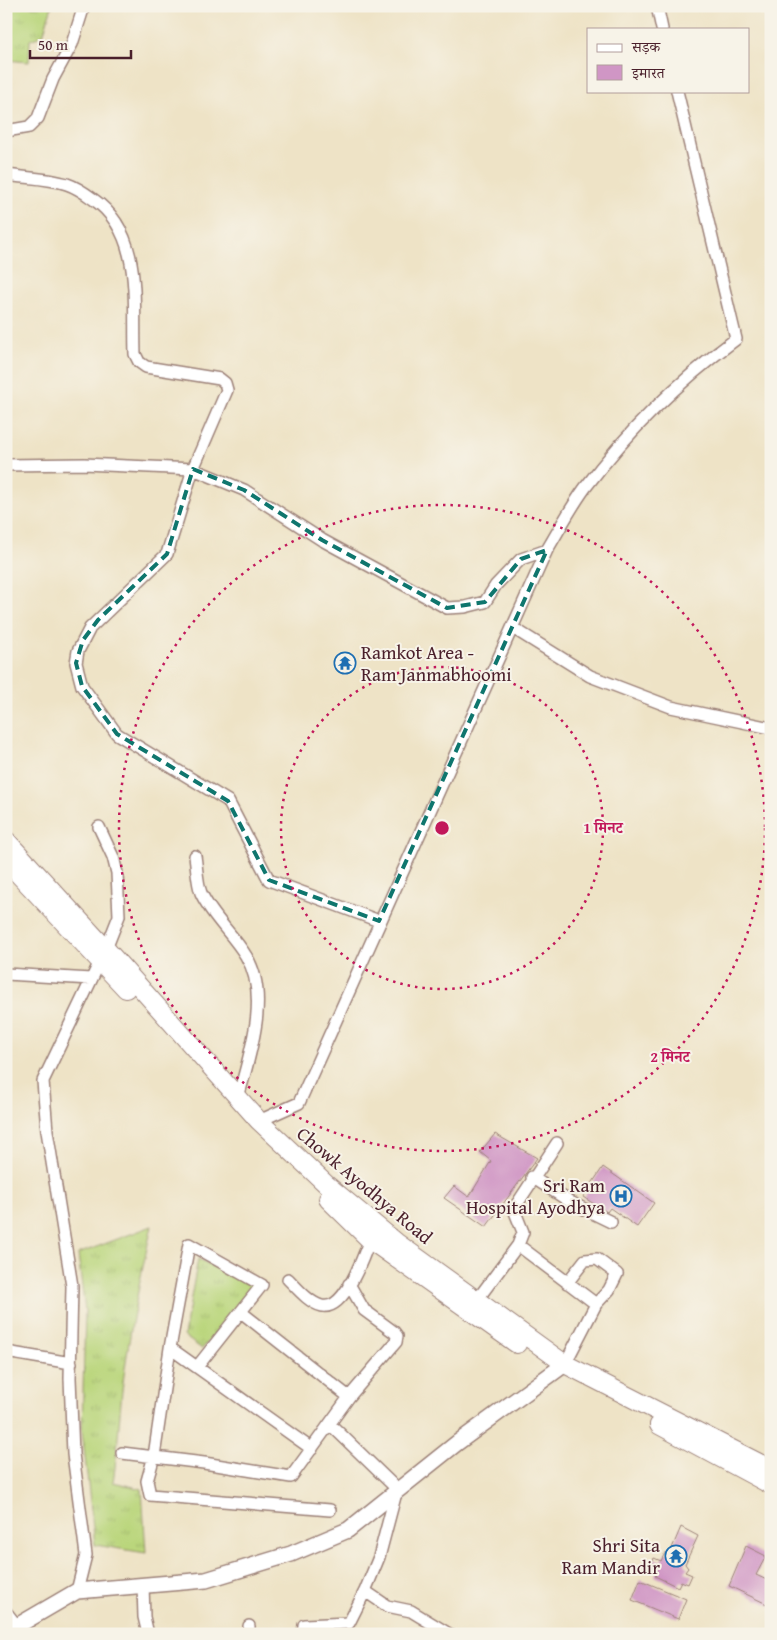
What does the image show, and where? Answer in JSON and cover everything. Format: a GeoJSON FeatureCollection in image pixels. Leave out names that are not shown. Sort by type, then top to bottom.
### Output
{"type":"FeatureCollection","features":[{"type":"Feature","properties":{"kind":"main road","name":"Chowk Ayodhya Road"},"geometry":{"type":"LineString","coordinates":[[6,840],[103,955],[259,1121],[327,1185],[373,1232],[478,1300],[560,1368],[771,1469]]}},
{"type":"Feature","properties":{"kind":"main road"},"geometry":{"type":"LineString","coordinates":[[6,861],[103,955],[231,1104],[373,1232],[560,1368],[771,1485]]}},
{"type":"Feature","properties":{"kind":"street"},"geometry":{"type":"LineString","coordinates":[[6,131],[29,127],[38,118],[53,78],[72,44],[84,6]]}},
{"type":"Feature","properties":{"kind":"street"},"geometry":{"type":"LineString","coordinates":[[657,6],[662,28]]}},
{"type":"Feature","properties":{"kind":"street"},"geometry":{"type":"LineString","coordinates":[[259,1121],[299,1103],[547,550],[584,489],[650,410],[714,355],[736,339],[677,92]]}},
{"type":"Feature","properties":{"kind":"street"},"geometry":{"type":"LineString","coordinates":[[6,175],[64,184],[74,187],[98,202],[112,216],[124,235],[131,256],[135,354],[142,365],[220,379],[225,383],[227,390],[193,469],[167,554],[98,620],[83,640],[76,663],[82,686],[117,734],[228,801],[269,880],[379,921]]}},
{"type":"Feature","properties":{"kind":"street"},"geometry":{"type":"LineString","coordinates":[[6,465],[84,464],[193,469],[244,490],[322,540],[447,608],[465,607],[485,602],[496,585],[521,559],[547,550]]}},
{"type":"Feature","properties":{"kind":"street"},"geometry":{"type":"LineString","coordinates":[[513,628],[590,676],[672,707],[771,728]]}},
{"type":"Feature","properties":{"kind":"street"},"geometry":{"type":"LineString","coordinates":[[77,1591],[86,1555],[73,1454],[72,1286],[47,1131],[43,1081],[103,955],[119,916],[117,873],[113,857],[99,827]]}},
{"type":"Feature","properties":{"kind":"street"},"geometry":{"type":"LineString","coordinates":[[195,856],[200,892],[208,907],[247,957],[253,973],[257,1025],[238,1098]]}},
{"type":"Feature","properties":{"kind":"street"},"geometry":{"type":"LineString","coordinates":[[6,974],[91,979]]}},
{"type":"Feature","properties":{"kind":"street"},"geometry":{"type":"LineString","coordinates":[[478,1300],[518,1245],[523,1232],[515,1209],[532,1177],[557,1143]]}},
{"type":"Feature","properties":{"kind":"street"},"geometry":{"type":"LineString","coordinates":[[532,1177],[572,1203],[611,1222]]}},
{"type":"Feature","properties":{"kind":"street"},"geometry":{"type":"LineString","coordinates":[[288,1279],[314,1303],[323,1306],[330,1305],[340,1298],[359,1268],[373,1232]]}},
{"type":"Feature","properties":{"kind":"street"},"geometry":{"type":"LineString","coordinates":[[197,1367],[262,1286],[189,1244],[170,1348],[154,1456],[147,1481],[150,1495],[330,1510]]}},
{"type":"Feature","properties":{"kind":"street"},"geometry":{"type":"LineString","coordinates":[[518,1245],[596,1304]]}},
{"type":"Feature","properties":{"kind":"street"},"geometry":{"type":"LineString","coordinates":[[6,1612],[13,1630],[77,1591],[206,1580],[291,1554],[348,1530],[397,1489],[560,1368],[596,1304],[609,1290],[617,1274],[597,1259],[585,1260],[567,1283]]}},
{"type":"Feature","properties":{"kind":"street"},"geometry":{"type":"LineString","coordinates":[[122,1453],[154,1456],[291,1478],[349,1398],[396,1342],[396,1336],[364,1310],[349,1284]]}},
{"type":"Feature","properties":{"kind":"street"},"geometry":{"type":"LineString","coordinates":[[241,1312],[349,1398]]}},
{"type":"Feature","properties":{"kind":"street"},"geometry":{"type":"LineString","coordinates":[[170,1348],[312,1449]]}},
{"type":"Feature","properties":{"kind":"street"},"geometry":{"type":"LineString","coordinates":[[6,1352],[71,1363]]}},
{"type":"Feature","properties":{"kind":"street"},"geometry":{"type":"LineString","coordinates":[[330,1424],[397,1489]]}},
{"type":"Feature","properties":{"kind":"street"},"geometry":{"type":"LineString","coordinates":[[303,1634],[304,1625],[349,1623],[379,1557],[397,1489]]}},
{"type":"Feature","properties":{"kind":"street"},"geometry":{"type":"LineString","coordinates":[[143,1585],[144,1617],[148,1634]]}},
{"type":"Feature","properties":{"kind":"street"},"geometry":{"type":"LineString","coordinates":[[365,1591],[387,1606],[411,1611],[449,1634]]}},
{"type":"Feature","properties":{"kind":"highlighted area"},"geometry":{"type":"Polygon","coordinates":[[[193,469],[244,490],[322,540],[447,608],[485,602],[521,559],[547,550],[379,921],[269,880],[228,801],[117,734],[82,686],[76,663],[83,640],[98,620],[167,554],[193,469]]]}},
{"type":"Feature","properties":{"kind":"green space"},"geometry":{"type":"Polygon","coordinates":[[[6,6],[52,6],[43,35],[30,40],[29,62],[6,60],[6,6]]]}},
{"type":"Feature","properties":{"kind":"green space"},"geometry":{"type":"Polygon","coordinates":[[[152,1226],[137,1297],[123,1382],[113,1482],[142,1489],[146,1553],[95,1545],[82,1431],[85,1311],[78,1254],[152,1226]]]}},
{"type":"Feature","properties":{"kind":"green space"},"geometry":{"type":"Polygon","coordinates":[[[198,1259],[255,1287],[202,1349],[184,1336],[198,1259]]]}},
{"type":"Feature","properties":{"kind":"building"},"geometry":{"type":"Polygon","coordinates":[[[495,1134],[537,1158],[486,1227],[444,1198],[454,1186],[469,1197],[491,1161],[480,1152],[495,1134]]]}},
{"type":"Feature","properties":{"kind":"building"},"geometry":{"type":"Polygon","coordinates":[[[603,1167],[654,1203],[637,1227],[610,1208],[607,1212],[583,1197],[603,1167]]]}},
{"type":"Feature","properties":{"kind":"building","name":"Shri Sita Ram Mandir"},"geometry":{"type":"Polygon","coordinates":[[[681,1527],[698,1536],[685,1564],[688,1568],[685,1572],[692,1575],[688,1584],[681,1581],[678,1587],[655,1576],[657,1570],[650,1567],[654,1558],[661,1561],[665,1553],[670,1553],[681,1527]]]}},
{"type":"Feature","properties":{"kind":"building"},"geometry":{"type":"Polygon","coordinates":[[[746,1546],[766,1556],[756,1575],[771,1582],[771,1606],[729,1586],[746,1546]]]}},
{"type":"Feature","properties":{"kind":"building"},"geometry":{"type":"Polygon","coordinates":[[[640,1580],[686,1599],[678,1619],[632,1600],[640,1580]]]}},
{"type":"Feature","properties":{"kind":"place","name":"Ramkot Area - Ram Janmabhoomi"},"geometry":{"type":"Point","coordinates":[345,663]}},
{"type":"Feature","properties":{"kind":"place","name":"Sri Ram Hospital Ayodhya"},"geometry":{"type":"Point","coordinates":[621,1196]}},
{"type":"Feature","properties":{"kind":"place","name":"Shri Sita Ram Mandir"},"geometry":{"type":"Point","coordinates":[676,1556]}}]}
